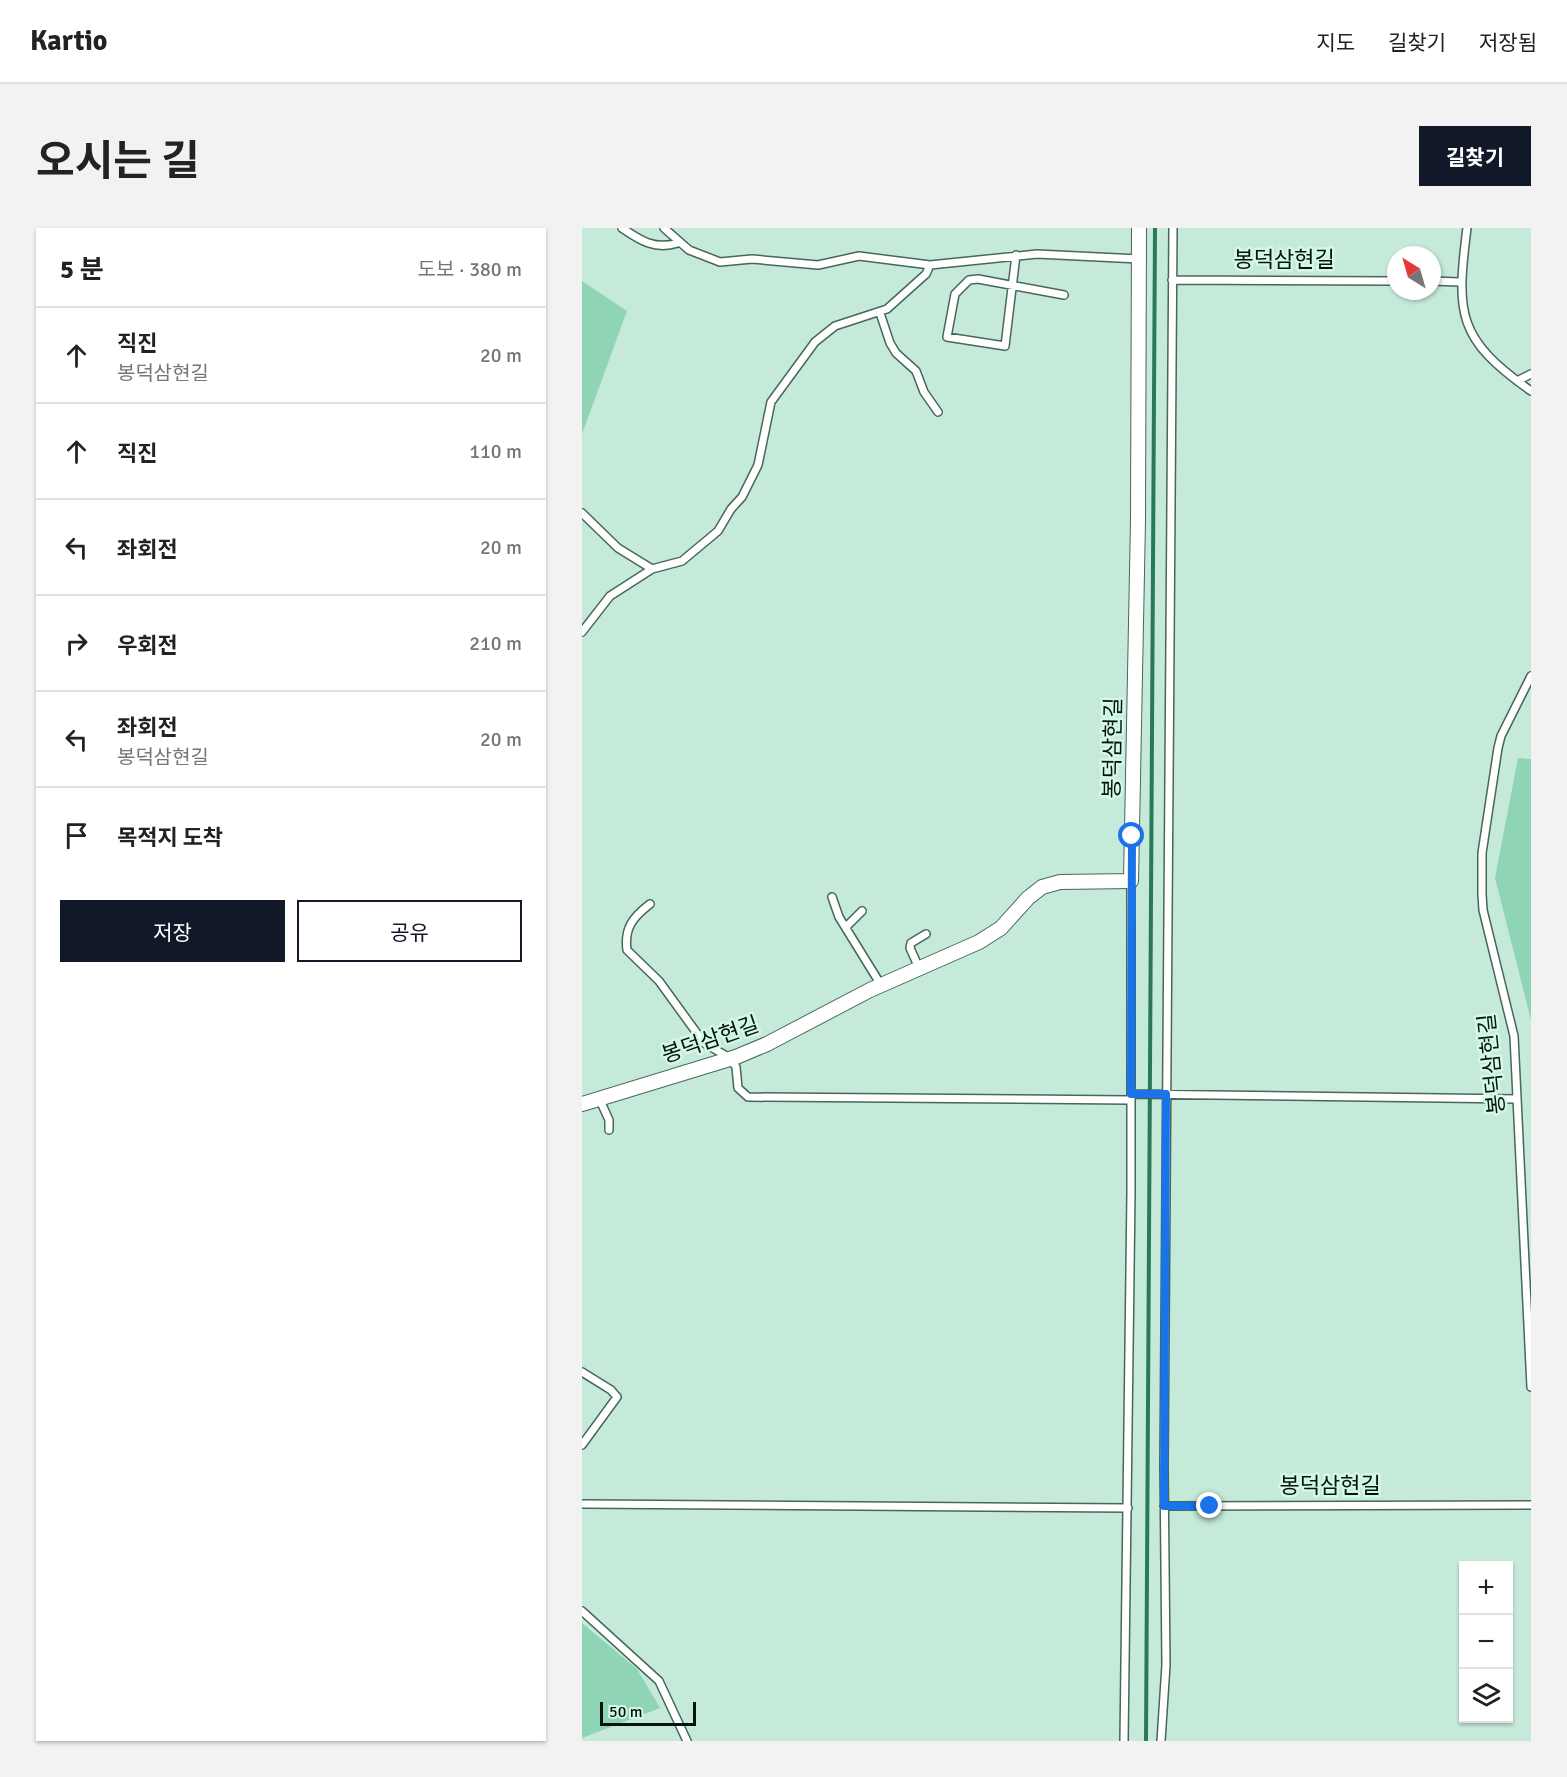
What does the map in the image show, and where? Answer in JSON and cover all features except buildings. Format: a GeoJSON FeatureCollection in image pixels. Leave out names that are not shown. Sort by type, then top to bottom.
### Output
{"type":"FeatureCollection","features":[{"type":"Feature","properties":{"kind":"street","name":"봉덕삼현길"},"geometry":{"type":"LineString","coordinates":[[582,1104],[730,1058],[766,1044],[805,1021],[979,942],[1001,928],[1042,886],[1060,882],[1131,881],[1138,520],[1139,228]]}},
{"type":"Feature","properties":{"kind":"lane"},"geometry":{"type":"LineString","coordinates":[[622,228],[649,245],[663,247],[678,243]]}},
{"type":"Feature","properties":{"kind":"lane"},"geometry":{"type":"LineString","coordinates":[[664,228],[678,243],[703,257],[720,262],[752,259],[818,265],[860,256],[930,265],[1016,255],[1078,254],[1139,259]]}},
{"type":"Feature","properties":{"kind":"lane"},"geometry":{"type":"LineString","coordinates":[[1161,1741],[1166,1665],[1164,1094],[1173,228]]}},
{"type":"Feature","properties":{"kind":"lane"},"geometry":{"type":"LineString","coordinates":[[1467,228],[1460,282],[1465,314],[1474,337],[1490,360],[1531,391]]}},
{"type":"Feature","properties":{"kind":"lane"},"geometry":{"type":"LineString","coordinates":[[1016,255],[1013,285],[1005,346],[947,337],[955,294],[969,280],[978,279],[1013,285],[1064,295]]}},
{"type":"Feature","properties":{"kind":"lane"},"geometry":{"type":"LineString","coordinates":[[582,632],[610,596],[652,569],[682,561],[718,531],[731,509],[742,497],[758,465],[771,402],[815,342],[835,326],[880,313],[907,293],[926,273],[930,265]]}},
{"type":"Feature","properties":{"kind":"lane","name":"봉덕삼현길"},"geometry":{"type":"LineString","coordinates":[[1172,280],[1387,281]]}},
{"type":"Feature","properties":{"kind":"lane"},"geometry":{"type":"LineString","coordinates":[[1441,281],[1460,282]]}},
{"type":"Feature","properties":{"kind":"lane"},"geometry":{"type":"LineString","coordinates":[[880,313],[890,344],[896,353],[916,371],[924,392],[938,412]]}},
{"type":"Feature","properties":{"kind":"lane"},"geometry":{"type":"LineString","coordinates":[[1517,381],[1531,374]]}},
{"type":"Feature","properties":{"kind":"lane"},"geometry":{"type":"LineString","coordinates":[[582,513],[618,548],[652,569]]}},
{"type":"Feature","properties":{"kind":"lane","name":"봉덕삼현길"},"geometry":{"type":"LineString","coordinates":[[1531,676],[1500,742],[1482,853],[1481,875],[1483,910],[1514,1036],[1531,1387]]}},
{"type":"Feature","properties":{"kind":"lane"},"geometry":{"type":"LineString","coordinates":[[1124,1741],[1128,1508],[1131,881]]}},
{"type":"Feature","properties":{"kind":"lane"},"geometry":{"type":"LineString","coordinates":[[832,897],[846,927],[881,985]]}},
{"type":"Feature","properties":{"kind":"lane"},"geometry":{"type":"LineString","coordinates":[[650,904],[632,919],[628,928],[627,950],[658,981],[704,1043],[730,1058],[736,1067],[738,1088],[748,1097],[1131,1097],[1142,1094],[1164,1094],[1517,1099]]}},
{"type":"Feature","properties":{"kind":"lane"},"geometry":{"type":"LineString","coordinates":[[846,927],[862,911]]}},
{"type":"Feature","properties":{"kind":"lane"},"geometry":{"type":"LineString","coordinates":[[919,968],[910,948],[911,943],[926,934]]}},
{"type":"Feature","properties":{"kind":"lane"},"geometry":{"type":"LineString","coordinates":[[598,1098],[609,1120],[609,1130]]}},
{"type":"Feature","properties":{"kind":"lane"},"geometry":{"type":"LineString","coordinates":[[582,1372],[611,1390],[617,1397],[582,1445]]}},
{"type":"Feature","properties":{"kind":"lane"},"geometry":{"type":"LineString","coordinates":[[582,1504],[1128,1508]]}},
{"type":"Feature","properties":{"kind":"lane","name":"봉덕삼현길"},"geometry":{"type":"LineString","coordinates":[[1164,1506],[1531,1505]]}},
{"type":"Feature","properties":{"kind":"lane"},"geometry":{"type":"LineString","coordinates":[[582,1611],[659,1681],[687,1741]]}},
{"type":"Feature","properties":{"kind":"green space"},"geometry":{"type":"Polygon","coordinates":[[[582,281],[627,311],[582,434],[582,281]]]}},
{"type":"Feature","properties":{"kind":"green space"},"geometry":{"type":"Polygon","coordinates":[[[1518,758],[1531,759],[1531,1020],[1495,878],[1518,758]]]}},
{"type":"Feature","properties":{"kind":"green space"},"geometry":{"type":"Polygon","coordinates":[[[582,1623],[637,1669],[660,1708],[582,1738],[582,1623]]]}},
{"type":"Feature","properties":{"kind":"waterway"},"geometry":{"type":"LineString","coordinates":[[1146,1741],[1155,228]]}},
{"type":"Feature","properties":{"kind":"route"},"geometry":{"type":"LineString","coordinates":[[1132,836],[1131,1094],[1166,1094],[1164,1506],[1210,1506]]}}]}
